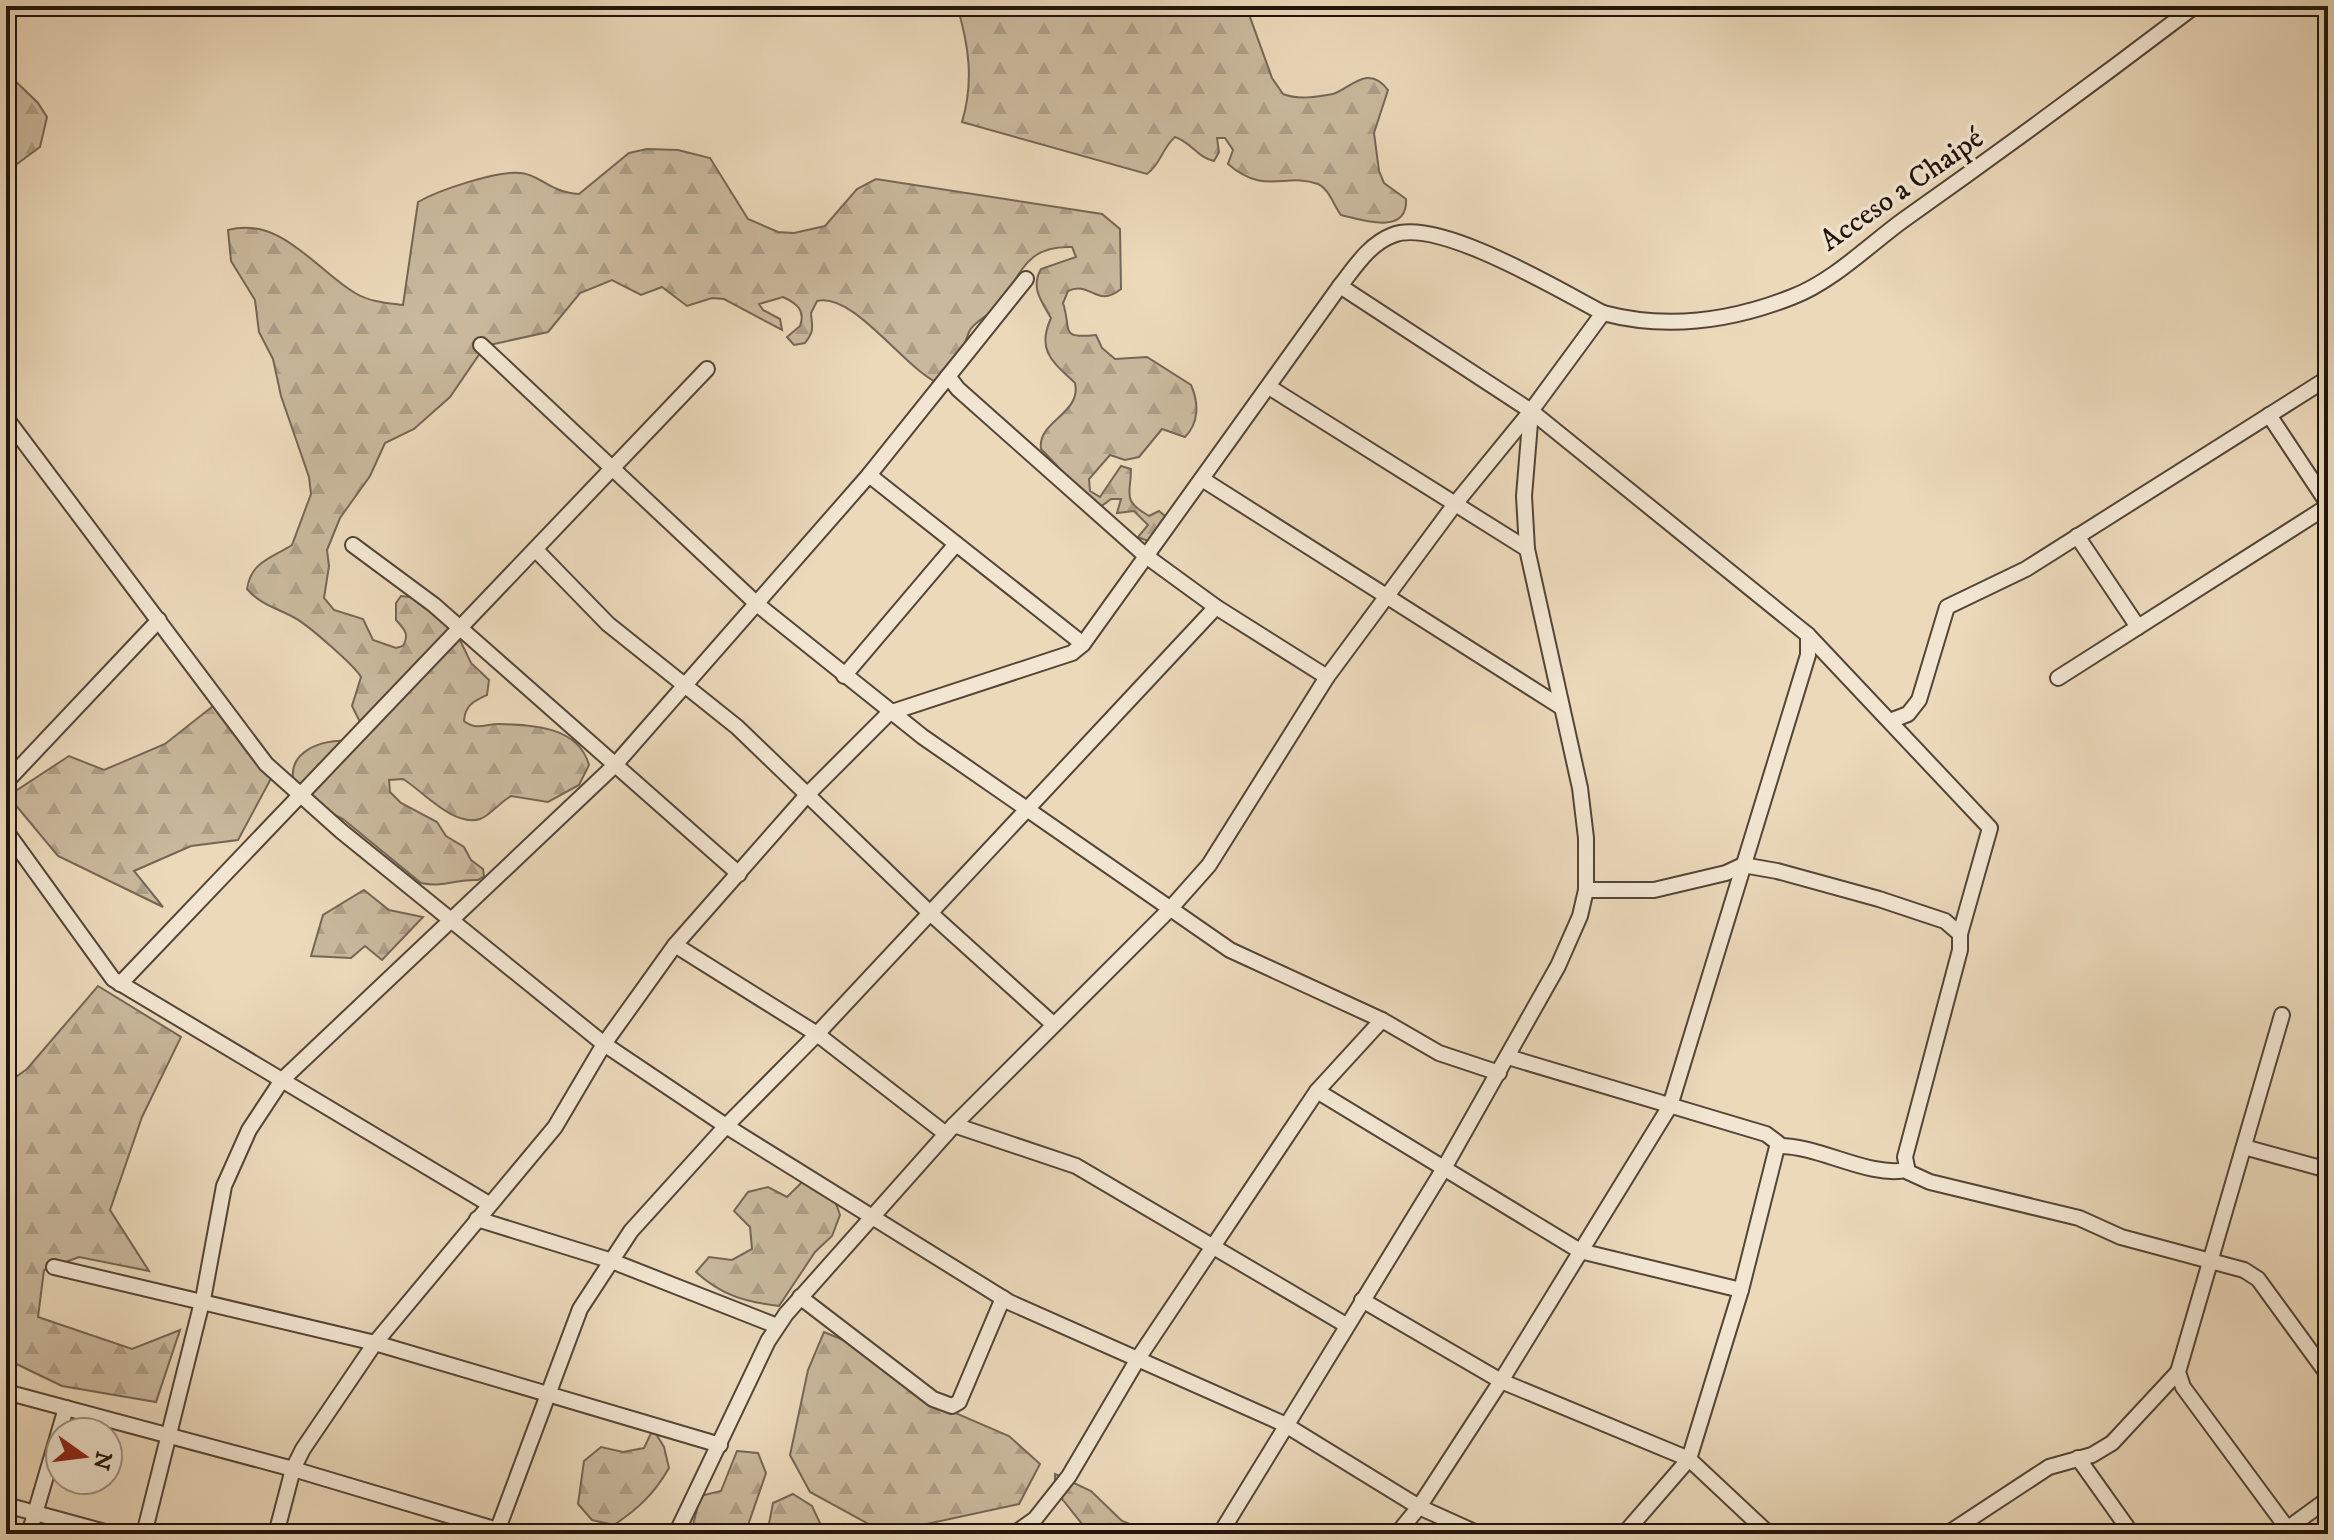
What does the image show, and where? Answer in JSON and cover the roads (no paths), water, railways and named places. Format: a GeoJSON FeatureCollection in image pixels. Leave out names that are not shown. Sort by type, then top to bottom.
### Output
{"type":"FeatureCollection","features":[{"type":"Feature","properties":{"kind":"street","name":"Acceso a Chaipé"},"geometry":{"type":"LineString","coordinates":[[1083,644],[1340,286],[1372,247],[1394,234],[1418,232],[1453,238],[1603,313],[1675,324],[1733,315],[1795,296],[2034,129],[2195,6]]}},
{"type":"Feature","properties":{"kind":"street"},"geometry":{"type":"LineString","coordinates":[[144,1534],[202,1302],[224,1186],[249,1130],[282,1080],[614,766],[869,475],[1026,279]]}},
{"type":"Feature","properties":{"kind":"street"},"geometry":{"type":"LineString","coordinates":[[1340,286],[1531,411],[1808,635],[1990,828],[1960,934],[1955,971],[1905,1157],[1907,1170]]}},
{"type":"Feature","properties":{"kind":"street"},"geometry":{"type":"LineString","coordinates":[[676,1534],[777,1326],[950,1130],[1170,909],[1218,852],[1327,677],[1455,504],[1531,411],[1603,313]]}},
{"type":"Feature","properties":{"kind":"street"},"geometry":{"type":"LineString","coordinates":[[481,345],[758,605],[889,713],[1230,950],[1382,1020],[1439,1053],[1499,1073]]}},
{"type":"Feature","properties":{"kind":"street"},"geometry":{"type":"LineString","coordinates":[[120,984],[707,369]]}},
{"type":"Feature","properties":{"kind":"street"},"geometry":{"type":"LineString","coordinates":[[948,376],[958,389],[1146,556],[1216,607],[1327,677]]}},
{"type":"Feature","properties":{"kind":"street"},"geometry":{"type":"LineString","coordinates":[[1890,721],[1908,714],[1919,700],[1947,607],[2026,569],[2328,378]]}},
{"type":"Feature","properties":{"kind":"street"},"geometry":{"type":"LineString","coordinates":[[1269,387],[1527,549]]}},
{"type":"Feature","properties":{"kind":"street"},"geometry":{"type":"LineString","coordinates":[[1220,1534],[1284,1424],[1443,1170],[1558,966],[1580,916],[1586,890],[1585,826],[1527,549],[1524,496],[1531,411]]}},
{"type":"Feature","properties":{"kind":"street"},"geometry":{"type":"LineString","coordinates":[[2058,678],[2328,505],[2269,415]]}},
{"type":"Feature","properties":{"kind":"street"},"geometry":{"type":"LineString","coordinates":[[6,418],[266,764],[300,796],[604,1044],[726,1126],[1003,1298],[1284,1424],[1419,1507],[1479,1534]]}},
{"type":"Feature","properties":{"kind":"street"},"geometry":{"type":"LineString","coordinates":[[276,1534],[293,1469],[375,1343],[555,1127],[604,1044],[675,945],[807,795],[889,713],[1072,653],[1083,644],[869,475]]}},
{"type":"Feature","properties":{"kind":"street"},"geometry":{"type":"LineString","coordinates":[[1202,479],[1561,707]]}},
{"type":"Feature","properties":{"kind":"street"},"geometry":{"type":"LineString","coordinates":[[2077,536],[2138,627]]}},
{"type":"Feature","properties":{"kind":"street"},"geometry":{"type":"LineString","coordinates":[[844,676],[956,544]]}},
{"type":"Feature","properties":{"kind":"street"},"geometry":{"type":"LineString","coordinates":[[353,545],[460,628],[739,874]]}},
{"type":"Feature","properties":{"kind":"street"},"geometry":{"type":"LineString","coordinates":[[536,550],[608,624],[737,727],[929,912],[1053,1024]]}},
{"type":"Feature","properties":{"kind":"street"},"geometry":{"type":"LineString","coordinates":[[6,1392],[293,1469],[501,1533],[580,1309],[609,1260],[666,1191],[726,1126],[817,1034],[1216,607]]}},
{"type":"Feature","properties":{"kind":"street"},"geometry":{"type":"LineString","coordinates":[[6,782],[159,620]]}},
{"type":"Feature","properties":{"kind":"street"},"geometry":{"type":"LineString","coordinates":[[1397,1534],[1419,1507],[1501,1381],[1670,1106],[1808,655],[1808,635]]}},
{"type":"Feature","properties":{"kind":"street"},"geometry":{"type":"LineString","coordinates":[[6,831],[102,965],[120,984],[489,1204]]}},
{"type":"Feature","properties":{"kind":"street"},"geometry":{"type":"LineString","coordinates":[[1586,890],[1654,890],[1726,873],[1743,865],[1777,871],[1879,899],[1945,921],[1960,934]]}},
{"type":"Feature","properties":{"kind":"street"},"geometry":{"type":"LineString","coordinates":[[675,945],[817,1034],[950,1130],[1076,1166],[1346,1325]]}},
{"type":"Feature","properties":{"kind":"street"},"geometry":{"type":"LineString","coordinates":[[1947,1534],[2049,1467],[2112,1443],[2178,1372],[2282,1015]]}},
{"type":"Feature","properties":{"kind":"street"},"geometry":{"type":"LineString","coordinates":[[1014,1534],[1035,1519],[1069,1476],[1139,1357],[1254,1180],[1317,1091],[1382,1020]]}},
{"type":"Feature","properties":{"kind":"street"},"geometry":{"type":"LineString","coordinates":[[1508,1057],[1766,1134],[1774,1137],[1778,1146],[1741,1290],[1689,1459],[1624,1534]]}},
{"type":"Feature","properties":{"kind":"street"},"geometry":{"type":"LineString","coordinates":[[1317,1091],[1580,1251],[1741,1290]]}},
{"type":"Feature","properties":{"kind":"street"},"geometry":{"type":"LineString","coordinates":[[1778,1146],[1803,1149],[1892,1171],[1907,1170],[1930,1182],[2079,1218],[2121,1237],[2244,1270],[2258,1279],[2325,1366]]}},
{"type":"Feature","properties":{"kind":"street"},"geometry":{"type":"LineString","coordinates":[[2244,1147],[2328,1170]]}},
{"type":"Feature","properties":{"kind":"street"},"geometry":{"type":"LineString","coordinates":[[477,1219],[609,1260],[777,1326]]}},
{"type":"Feature","properties":{"kind":"street"},"geometry":{"type":"LineString","coordinates":[[54,1267],[375,1343],[720,1445]]}},
{"type":"Feature","properties":{"kind":"street"},"geometry":{"type":"LineString","coordinates":[[800,1297],[933,1399],[952,1406],[959,1402],[1003,1298]]}},
{"type":"Feature","properties":{"kind":"street"},"geometry":{"type":"LineString","coordinates":[[1362,1300],[1501,1381],[1689,1459],[1769,1534]]}},
{"type":"Feature","properties":{"kind":"street"},"geometry":{"type":"LineString","coordinates":[[2178,1372],[2183,1387],[2284,1531],[2328,1499]]}},
{"type":"Feature","properties":{"kind":"street"},"geometry":{"type":"LineString","coordinates":[[29,1534],[66,1408]]}},
{"type":"Feature","properties":{"kind":"street"},"geometry":{"type":"LineString","coordinates":[[2078,1458],[2132,1534]]}},
{"type":"Feature","properties":{"kind":"street"},"geometry":{"type":"LineString","coordinates":[[6,1505],[112,1534]]}}]}
